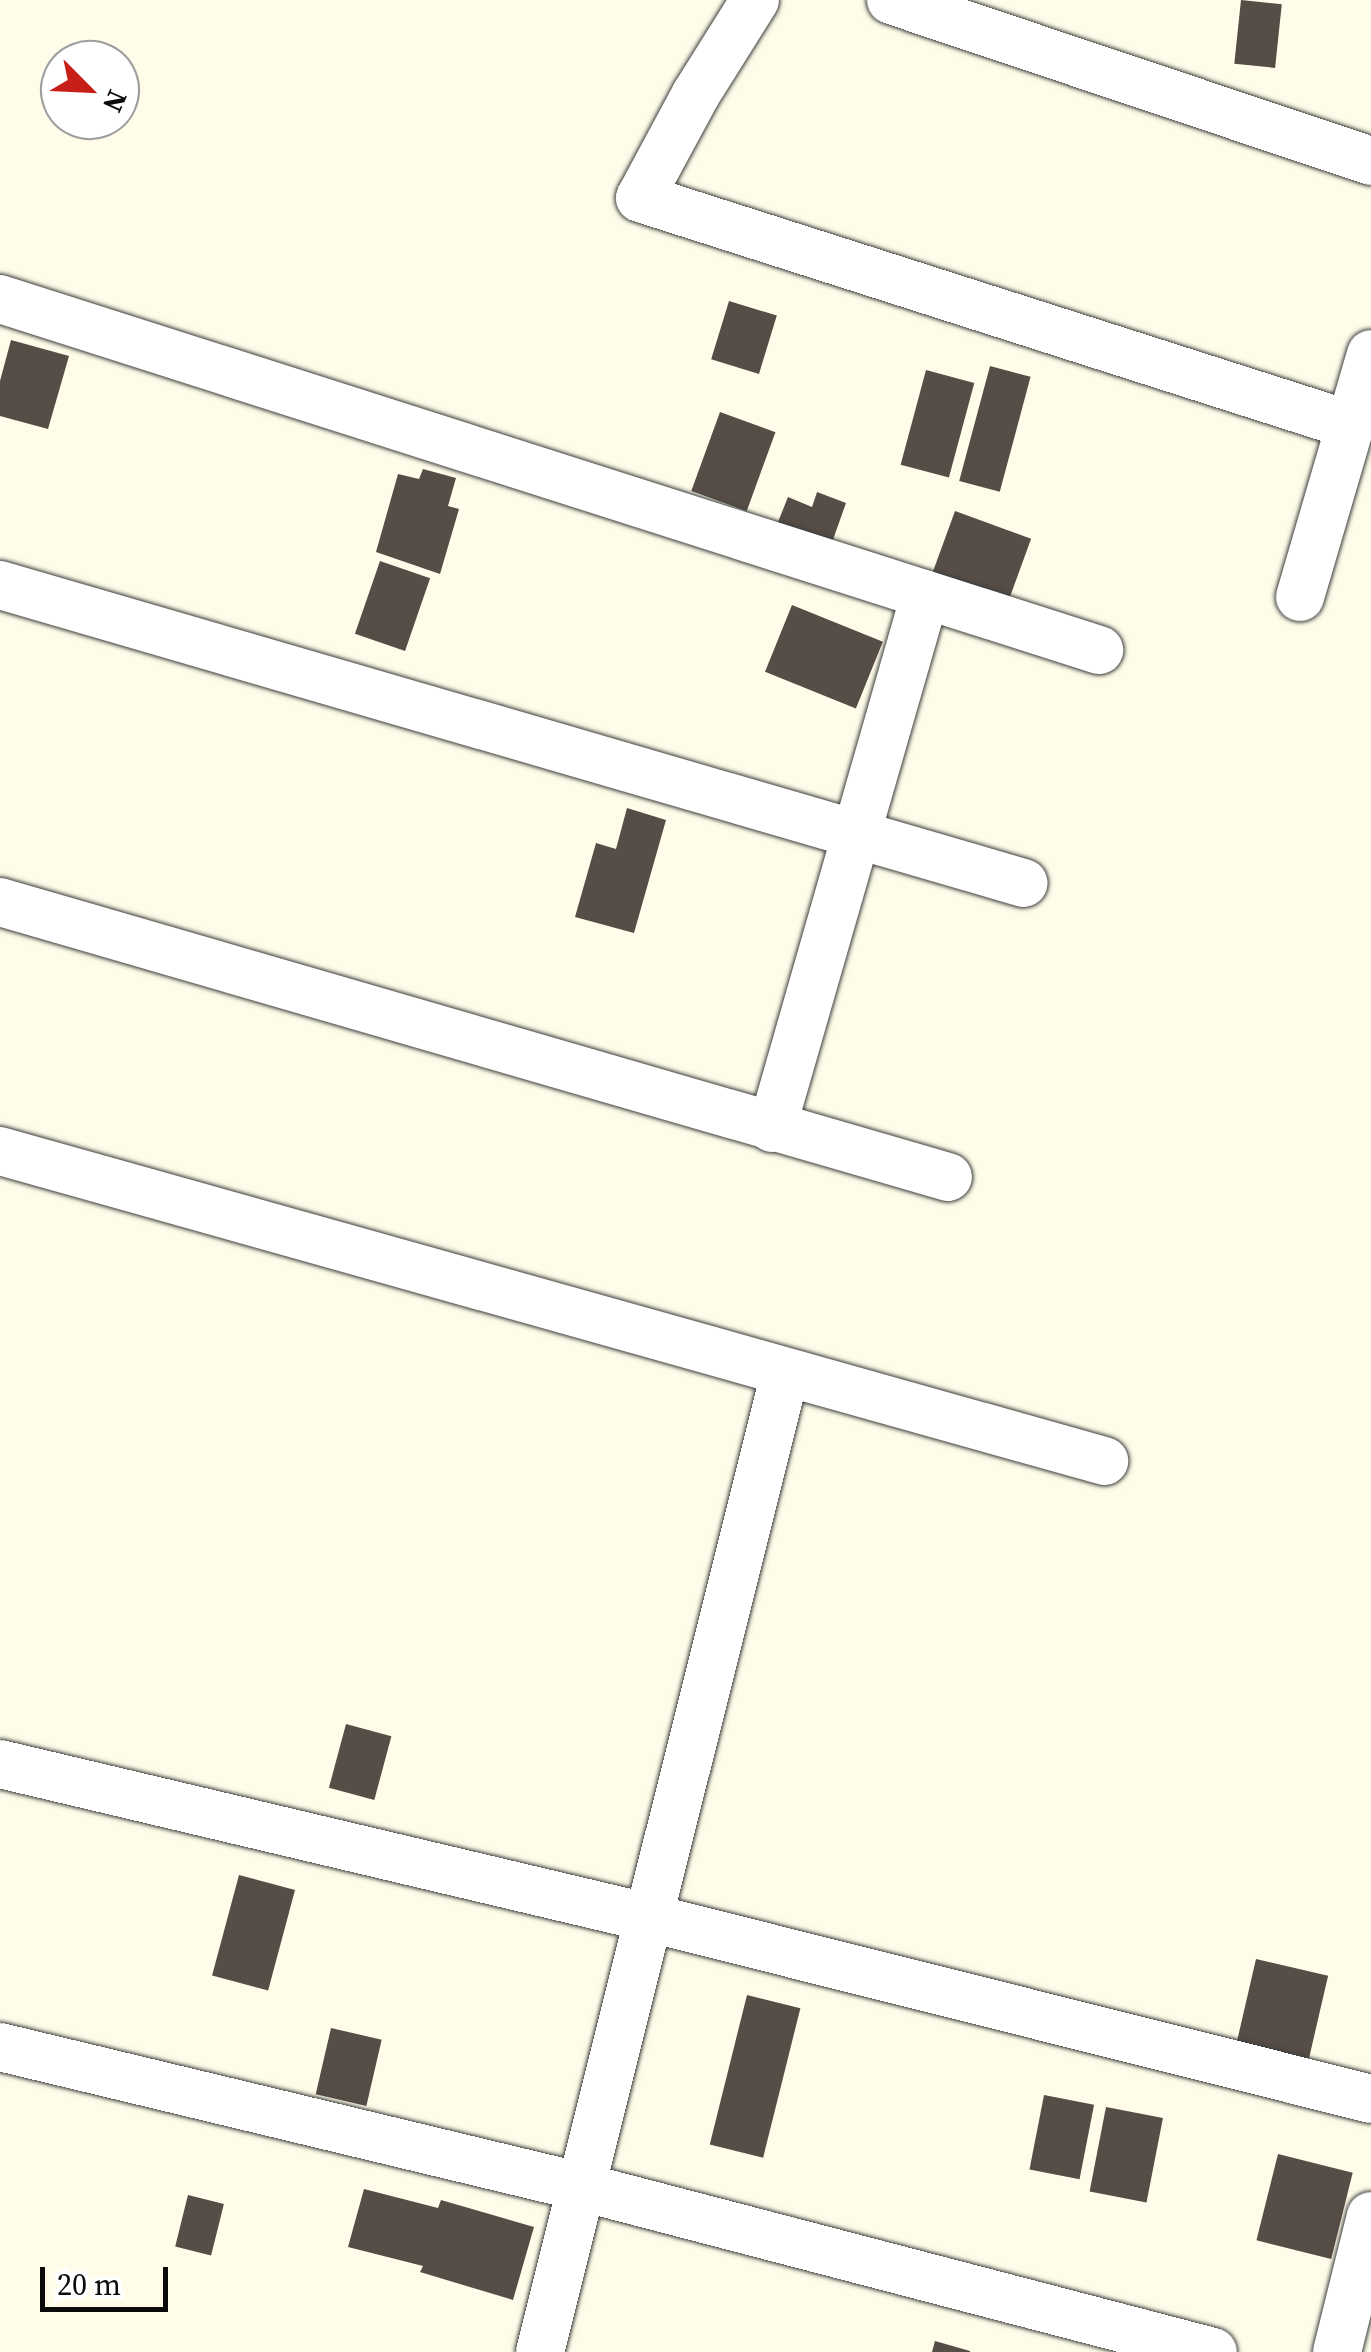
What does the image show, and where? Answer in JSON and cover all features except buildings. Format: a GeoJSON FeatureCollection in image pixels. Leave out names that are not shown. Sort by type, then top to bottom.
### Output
{"type":"FeatureCollection","features":[{"type":"Feature","properties":{"kind":"street"},"geometry":{"type":"LineString","coordinates":[[756,0],[696,94],[640,198],[1350,425]]}},
{"type":"Feature","properties":{"kind":"street"},"geometry":{"type":"LineString","coordinates":[[892,0],[1371,160]]}},
{"type":"Feature","properties":{"kind":"street"},"geometry":{"type":"LineString","coordinates":[[0,299],[1098,650]]}},
{"type":"Feature","properties":{"kind":"street"},"geometry":{"type":"LineString","coordinates":[[1300,597],[1371,354]]}},
{"type":"Feature","properties":{"kind":"street"},"geometry":{"type":"LineString","coordinates":[[0,585],[1024,883]]}},
{"type":"Feature","properties":{"kind":"street"},"geometry":{"type":"LineString","coordinates":[[772,1128],[925,595]]}},
{"type":"Feature","properties":{"kind":"street"},"geometry":{"type":"LineString","coordinates":[[0,902],[948,1177]]}},
{"type":"Feature","properties":{"kind":"street"},"geometry":{"type":"LineString","coordinates":[[0,1151],[1104,1461]]}},
{"type":"Feature","properties":{"kind":"street"},"geometry":{"type":"LineString","coordinates":[[540,2352],[785,1373]]}},
{"type":"Feature","properties":{"kind":"street"},"geometry":{"type":"LineString","coordinates":[[0,1764],[650,1918],[1371,2098]]}},
{"type":"Feature","properties":{"kind":"street"},"geometry":{"type":"LineString","coordinates":[[0,2047],[582,2187],[1212,2352]]}},
{"type":"Feature","properties":{"kind":"street"},"geometry":{"type":"LineString","coordinates":[[1337,2352],[1371,2216]]}}]}
